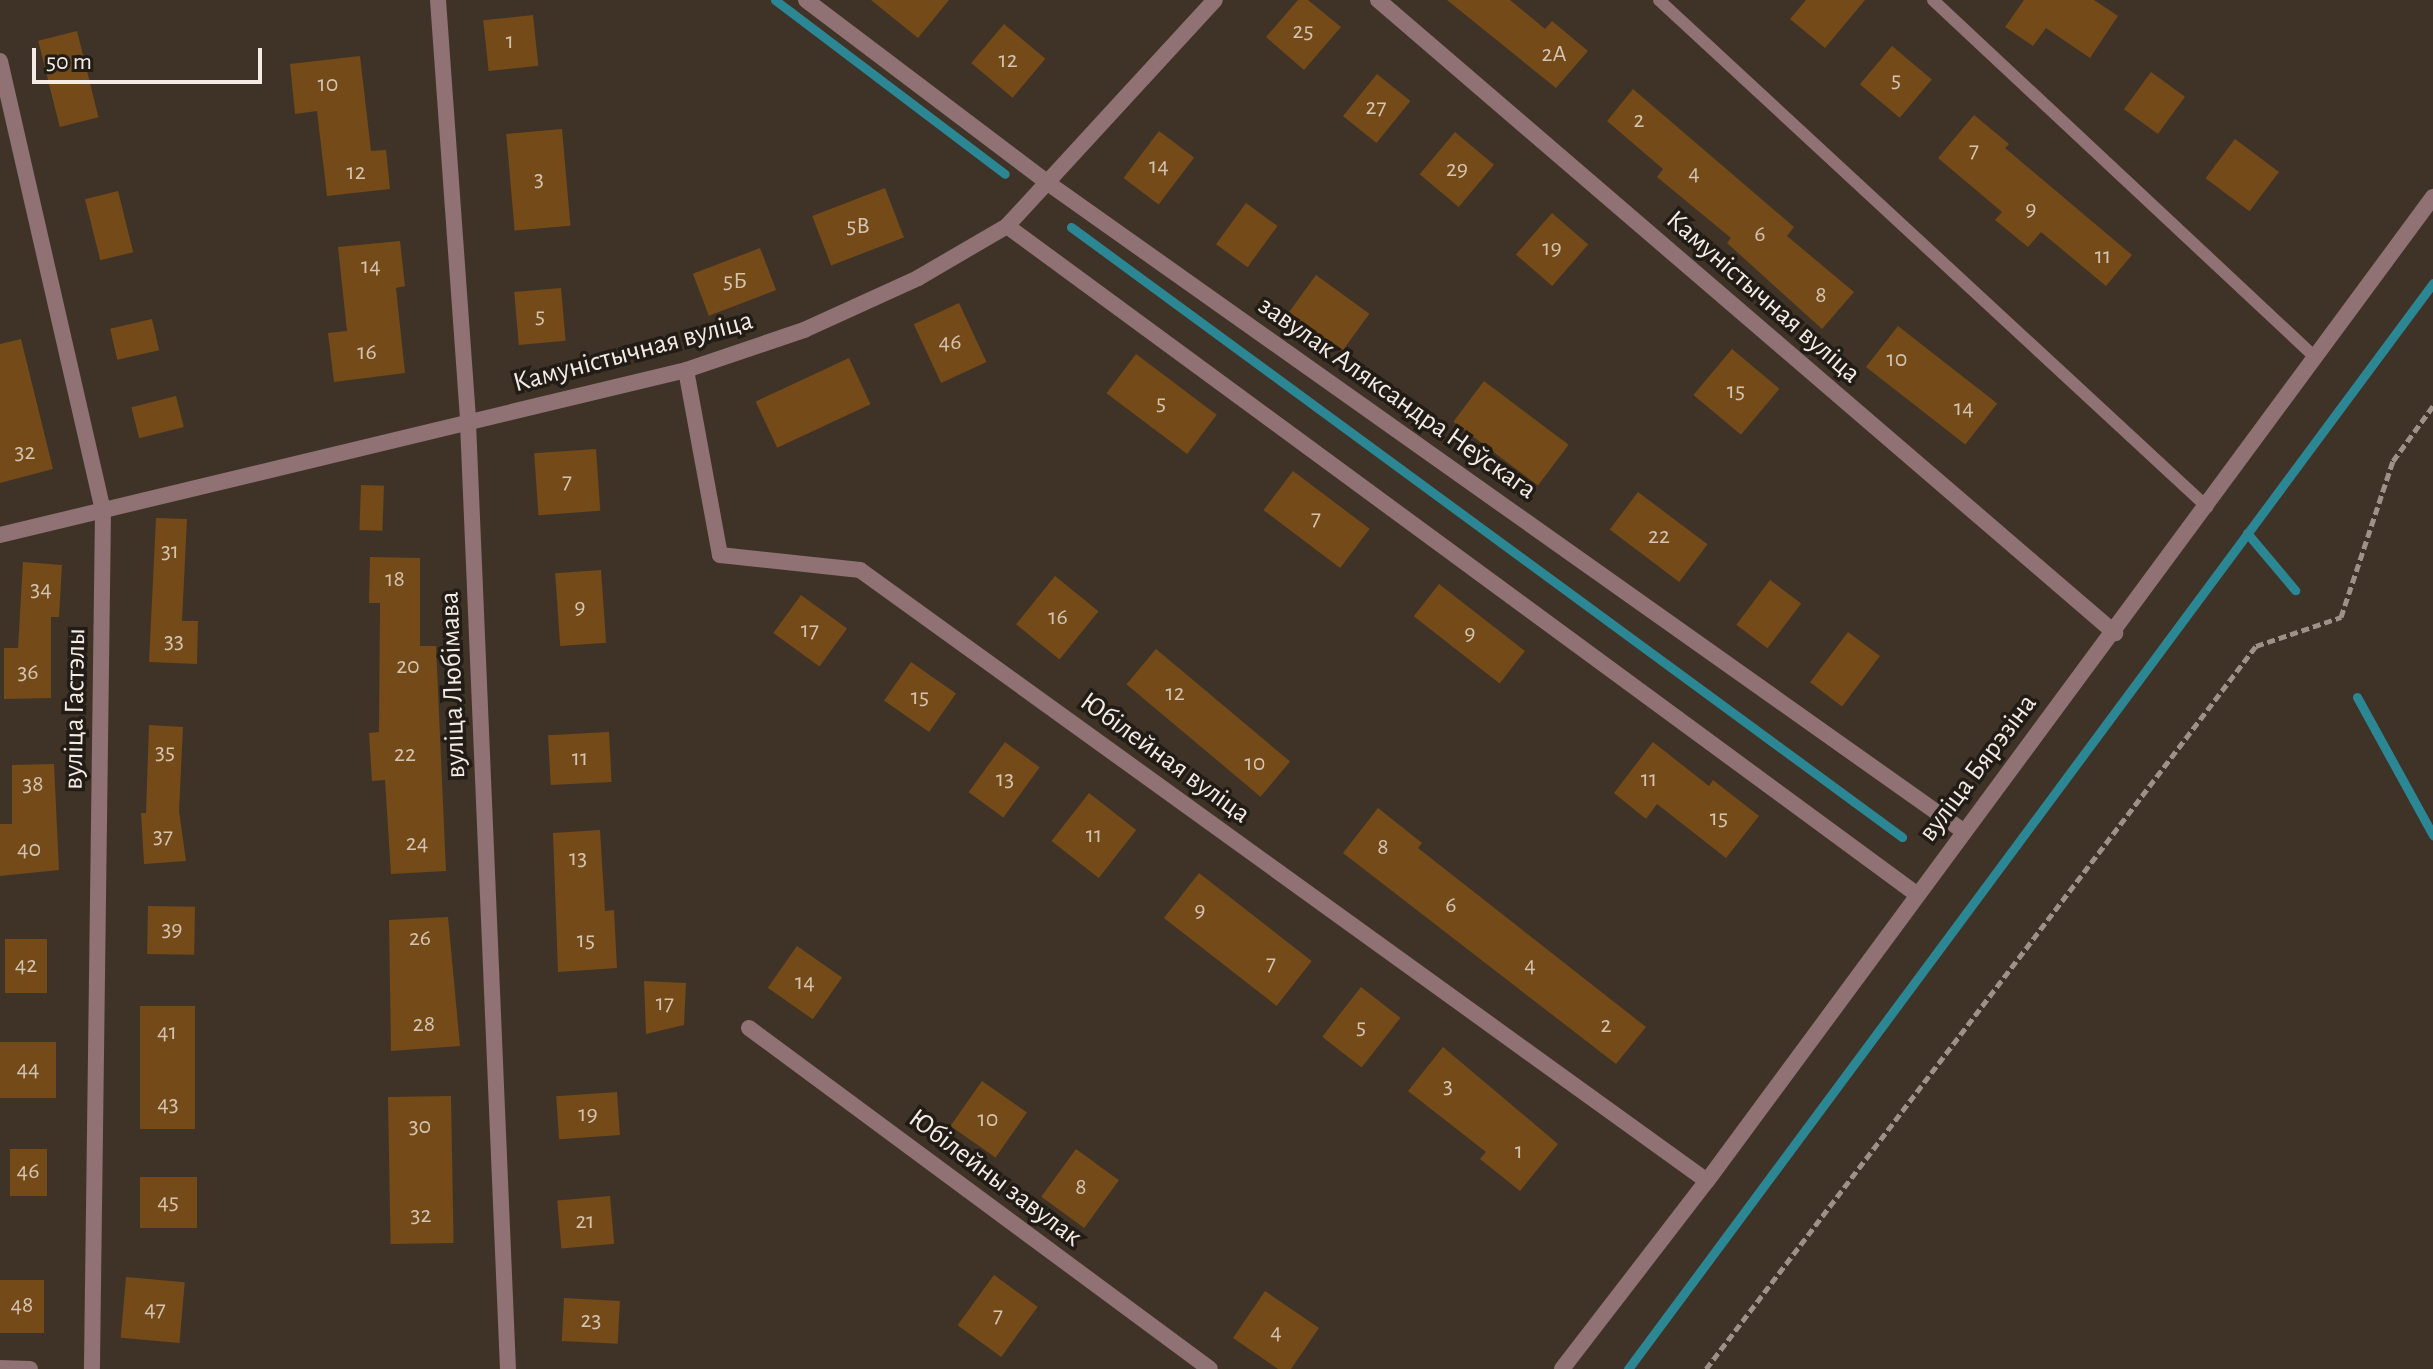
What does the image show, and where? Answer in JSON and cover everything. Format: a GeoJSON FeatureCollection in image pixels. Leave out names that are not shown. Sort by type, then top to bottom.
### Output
{"type":"FeatureCollection","features":[{"type":"Feature","properties":{"kind":"street","name":"вуліца Любімава"},"geometry":{"type":"LineString","coordinates":[[438,0],[468,423],[508,1369]]}},
{"type":"Feature","properties":{"kind":"street","name":"завулак Аляксандра Неўскага"},"geometry":{"type":"LineString","coordinates":[[806,0],[1045,181],[1963,831]]}},
{"type":"Feature","properties":{"kind":"street","name":"Камуністычная вуліца"},"geometry":{"type":"LineString","coordinates":[[0,535],[686,370],[804,330],[918,278],[1007,226],[1045,181],[1215,0]]}},
{"type":"Feature","properties":{"kind":"street","name":"Камуністычная вуліца"},"geometry":{"type":"LineString","coordinates":[[1378,0],[2115,633]]}},
{"type":"Feature","properties":{"kind":"street","name":"вуліца Гастэлы"},"geometry":{"type":"LineString","coordinates":[[0,61],[103,512],[92,1369]]}},
{"type":"Feature","properties":{"kind":"street","name":"вуліца Бярэзіна"},"geometry":{"type":"LineString","coordinates":[[1562,1369],[1707,1181],[1915,893],[2115,633],[2433,197]]}},
{"type":"Feature","properties":{"kind":"street"},"geometry":{"type":"LineString","coordinates":[[1007,226],[1915,893]]}},
{"type":"Feature","properties":{"kind":"street","name":"Юбілейная вуліца"},"geometry":{"type":"LineString","coordinates":[[686,370],[720,555],[860,570],[1707,1181]]}},
{"type":"Feature","properties":{"kind":"street","name":"Юбілейны завулак"},"geometry":{"type":"LineString","coordinates":[[749,1028],[1210,1369]]}},
{"type":"Feature","properties":{"kind":"street"},"geometry":{"type":"LineString","coordinates":[[0,1368],[30,1369]]}},
{"type":"Feature","properties":{"kind":"lane"},"geometry":{"type":"LineString","coordinates":[[1659,0],[2207,507]]}},
{"type":"Feature","properties":{"kind":"lane"},"geometry":{"type":"LineString","coordinates":[[1933,0],[2316,358]]}},
{"type":"Feature","properties":{"kind":"path"},"geometry":{"type":"LineString","coordinates":[[1706,1369],[2256,646],[2341,617],[2393,461],[2433,406]]}},
{"type":"Feature","properties":{"kind":"building"},"geometry":{"type":"Polygon","coordinates":[[[871,0],[949,0],[918,38],[871,0]]]}},
{"type":"Feature","properties":{"kind":"building"},"geometry":{"type":"Polygon","coordinates":[[[1298,0],[1308,0],[1341,27],[1304,70],[1266,37],[1298,0]]]}},
{"type":"Feature","properties":{"kind":"building"},"geometry":{"type":"Polygon","coordinates":[[[1447,0],[1510,0],[1545,29],[1552,21],[1588,51],[1556,88],[1447,0]]]}},
{"type":"Feature","properties":{"kind":"building"},"geometry":{"type":"Polygon","coordinates":[[[1806,0],[1865,0],[1825,48],[1790,19],[1806,0]]]}},
{"type":"Feature","properties":{"kind":"building"},"geometry":{"type":"Polygon","coordinates":[[[2024,0],[2094,0],[2118,16],[2090,58],[2046,28],[2033,46],[2005,27],[2024,0]]]}},
{"type":"Feature","properties":{"kind":"building"},"geometry":{"type":"Polygon","coordinates":[[[533,15],[538,66],[489,71],[483,20],[533,15]]]}},
{"type":"Feature","properties":{"kind":"building"},"geometry":{"type":"Polygon","coordinates":[[[1004,24],[1045,59],[1013,98],[971,63],[1004,24]]]}},
{"type":"Feature","properties":{"kind":"building"},"geometry":{"type":"Polygon","coordinates":[[[77,31],[99,117],[60,127],[38,41],[77,31]]]}},
{"type":"Feature","properties":{"kind":"building"},"geometry":{"type":"Polygon","coordinates":[[[1892,46],[1932,79],[1900,118],[1860,84],[1892,46]]]}},
{"type":"Feature","properties":{"kind":"building"},"geometry":{"type":"Polygon","coordinates":[[[360,56],[371,151],[386,150],[390,189],[327,196],[317,111],[295,114],[290,64],[360,56]]]}},
{"type":"Feature","properties":{"kind":"building"},"geometry":{"type":"Polygon","coordinates":[[[2151,72],[2185,97],[2158,134],[2124,109],[2151,72]]]}},
{"type":"Feature","properties":{"kind":"building"},"geometry":{"type":"Polygon","coordinates":[[[1377,74],[1410,101],[1376,143],[1343,116],[1377,74]]]}},
{"type":"Feature","properties":{"kind":"building"},"geometry":{"type":"Polygon","coordinates":[[[1633,89],[1794,227],[1787,236],[1854,292],[1822,329],[1727,243],[1731,238],[1657,177],[1663,169],[1607,121],[1633,89]]]}},
{"type":"Feature","properties":{"kind":"building"},"geometry":{"type":"Polygon","coordinates":[[[1974,115],[2009,144],[2005,148],[2132,255],[2106,286],[2041,232],[2028,247],[1995,220],[2002,212],[1938,158],[1974,115]]]}},
{"type":"Feature","properties":{"kind":"building"},"geometry":{"type":"Polygon","coordinates":[[[562,129],[570,226],[515,231],[506,134],[562,129]]]}},
{"type":"Feature","properties":{"kind":"building"},"geometry":{"type":"Polygon","coordinates":[[[1159,131],[1194,157],[1159,205],[1123,178],[1159,131]]]}},
{"type":"Feature","properties":{"kind":"building"},"geometry":{"type":"Polygon","coordinates":[[[1455,132],[1494,165],[1459,207],[1420,174],[1455,132]]]}},
{"type":"Feature","properties":{"kind":"building"},"geometry":{"type":"Polygon","coordinates":[[[2235,139],[2279,172],[2249,211],[2206,178],[2235,139]]]}},
{"type":"Feature","properties":{"kind":"building"},"geometry":{"type":"Polygon","coordinates":[[[885,188],[904,237],[831,265],[812,216],[885,188]]]}},
{"type":"Feature","properties":{"kind":"building"},"geometry":{"type":"Polygon","coordinates":[[[118,191],[133,252],[100,260],[85,199],[118,191]]]}},
{"type":"Feature","properties":{"kind":"building"},"geometry":{"type":"Polygon","coordinates":[[[1246,203],[1278,226],[1248,267],[1216,244],[1246,203]]]}},
{"type":"Feature","properties":{"kind":"building"},"geometry":{"type":"Polygon","coordinates":[[[1552,213],[1588,244],[1552,286],[1516,255],[1552,213]]]}},
{"type":"Feature","properties":{"kind":"building"},"geometry":{"type":"Polygon","coordinates":[[[400,241],[405,286],[396,288],[405,373],[334,382],[328,333],[347,331],[338,247],[400,241]]]}},
{"type":"Feature","properties":{"kind":"building"},"geometry":{"type":"Polygon","coordinates":[[[760,248],[776,290],[709,316],[693,274],[760,248]]]}},
{"type":"Feature","properties":{"kind":"building"},"geometry":{"type":"Polygon","coordinates":[[[1316,275],[1369,314],[1342,351],[1289,312],[1316,275]]]}},
{"type":"Feature","properties":{"kind":"building"},"geometry":{"type":"Polygon","coordinates":[[[561,288],[566,341],[519,345],[514,292],[561,288]]]}},
{"type":"Feature","properties":{"kind":"building"},"geometry":{"type":"Polygon","coordinates":[[[959,303],[986,362],[941,383],[914,324],[959,303]]]}},
{"type":"Feature","properties":{"kind":"building"},"geometry":{"type":"Polygon","coordinates":[[[152,319],[159,350],[117,360],[110,329],[152,319]]]}},
{"type":"Feature","properties":{"kind":"building"},"geometry":{"type":"Polygon","coordinates":[[[1898,326],[1997,404],[1965,445],[1866,367],[1898,326]]]}},
{"type":"Feature","properties":{"kind":"building"},"geometry":{"type":"Polygon","coordinates":[[[21,339],[53,469],[0,483],[0,344],[21,339]]]}},
{"type":"Feature","properties":{"kind":"building"},"geometry":{"type":"Polygon","coordinates":[[[1732,349],[1779,389],[1741,435],[1693,395],[1732,349]]]}},
{"type":"Feature","properties":{"kind":"building"},"geometry":{"type":"Polygon","coordinates":[[[1136,354],[1217,415],[1187,454],[1107,393],[1136,354]]]}},
{"type":"Feature","properties":{"kind":"building"},"geometry":{"type":"Polygon","coordinates":[[[849,358],[871,404],[777,448],[756,402],[849,358]]]}},
{"type":"Feature","properties":{"kind":"building"},"geometry":{"type":"Polygon","coordinates":[[[1484,381],[1569,445],[1538,486],[1453,422],[1484,381]]]}},
{"type":"Feature","properties":{"kind":"building"},"geometry":{"type":"Polygon","coordinates":[[[176,396],[184,427],[139,438],[131,407],[176,396]]]}},
{"type":"Feature","properties":{"kind":"building"},"geometry":{"type":"Polygon","coordinates":[[[596,449],[600,511],[538,515],[534,453],[596,449]]]}},
{"type":"Feature","properties":{"kind":"building"},"geometry":{"type":"Polygon","coordinates":[[[1293,471],[1370,529],[1340,568],[1264,510],[1293,471]]]}},
{"type":"Feature","properties":{"kind":"building"},"geometry":{"type":"Polygon","coordinates":[[[361,485],[384,486],[382,531],[359,530],[361,485]]]}},
{"type":"Feature","properties":{"kind":"building"},"geometry":{"type":"Polygon","coordinates":[[[1638,492],[1707,544],[1679,582],[1610,530],[1638,492]]]}},
{"type":"Feature","properties":{"kind":"building"},"geometry":{"type":"Polygon","coordinates":[[[156,518],[187,519],[182,621],[198,621],[197,664],[149,662],[156,518]]]}},
{"type":"Feature","properties":{"kind":"building"},"geometry":{"type":"Polygon","coordinates":[[[370,557],[420,558],[420,646],[436,646],[446,871],[391,874],[385,780],[372,781],[369,733],[379,732],[380,603],[369,603],[370,557]]]}},
{"type":"Feature","properties":{"kind":"building"},"geometry":{"type":"Polygon","coordinates":[[[23,562],[62,565],[59,617],[51,617],[51,698],[4,699],[4,648],[18,648],[23,562]]]}},
{"type":"Feature","properties":{"kind":"building"},"geometry":{"type":"Polygon","coordinates":[[[601,570],[606,643],[560,646],[555,573],[601,570]]]}},
{"type":"Feature","properties":{"kind":"building"},"geometry":{"type":"Polygon","coordinates":[[[1055,576],[1099,611],[1060,659],[1016,624],[1055,576]]]}},
{"type":"Feature","properties":{"kind":"building"},"geometry":{"type":"Polygon","coordinates":[[[1770,580],[1801,603],[1767,648],[1736,625],[1770,580]]]}},
{"type":"Feature","properties":{"kind":"building"},"geometry":{"type":"Polygon","coordinates":[[[1439,584],[1525,651],[1500,683],[1414,616],[1439,584]]]}},
{"type":"Feature","properties":{"kind":"building"},"geometry":{"type":"Polygon","coordinates":[[[801,595],[847,629],[819,667],[773,633],[801,595]]]}},
{"type":"Feature","properties":{"kind":"building"},"geometry":{"type":"Polygon","coordinates":[[[1848,632],[1880,656],[1842,706],[1810,682],[1848,632]]]}},
{"type":"Feature","properties":{"kind":"building"},"geometry":{"type":"Polygon","coordinates":[[[1156,649],[1290,761],[1260,797],[1126,684],[1156,649]]]}},
{"type":"Feature","properties":{"kind":"building"},"geometry":{"type":"Polygon","coordinates":[[[911,662],[956,694],[929,732],[884,701],[911,662]]]}},
{"type":"Feature","properties":{"kind":"building"},"geometry":{"type":"Polygon","coordinates":[[[149,725],[183,727],[179,811],[186,861],[144,864],[141,813],[146,813],[149,725]]]}},
{"type":"Feature","properties":{"kind":"building"},"geometry":{"type":"Polygon","coordinates":[[[609,732],[612,782],[551,785],[548,735],[609,732]]]}},
{"type":"Feature","properties":{"kind":"building"},"geometry":{"type":"Polygon","coordinates":[[[1005,742],[1040,767],[1003,817],[969,792],[1005,742]]]}},
{"type":"Feature","properties":{"kind":"building"},"geometry":{"type":"Polygon","coordinates":[[[1653,742],[1709,786],[1713,780],[1759,816],[1726,858],[1657,804],[1646,819],[1614,793],[1653,742]]]}},
{"type":"Feature","properties":{"kind":"building"},"geometry":{"type":"Polygon","coordinates":[[[54,764],[59,870],[0,876],[0,824],[12,824],[12,765],[54,764]]]}},
{"type":"Feature","properties":{"kind":"building"},"geometry":{"type":"Polygon","coordinates":[[[1089,793],[1136,830],[1099,878],[1051,841],[1089,793]]]}},
{"type":"Feature","properties":{"kind":"building"},"geometry":{"type":"Polygon","coordinates":[[[1378,808],[1422,843],[1418,848],[1646,1027],[1616,1064],[1343,853],[1378,808]]]}},
{"type":"Feature","properties":{"kind":"building"},"geometry":{"type":"Polygon","coordinates":[[[600,830],[605,911],[614,910],[617,968],[558,972],[553,833],[600,830]]]}},
{"type":"Feature","properties":{"kind":"building"},"geometry":{"type":"Polygon","coordinates":[[[1199,873],[1312,961],[1277,1006],[1164,918],[1199,873]]]}},
{"type":"Feature","properties":{"kind":"building"},"geometry":{"type":"Polygon","coordinates":[[[148,906],[195,907],[194,955],[147,954],[148,906]]]}},
{"type":"Feature","properties":{"kind":"building"},"geometry":{"type":"Polygon","coordinates":[[[448,917],[460,1046],[391,1051],[389,920],[448,917]]]}},
{"type":"Feature","properties":{"kind":"building"},"geometry":{"type":"Polygon","coordinates":[[[5,939],[47,939],[47,993],[5,993],[5,939]]]}},
{"type":"Feature","properties":{"kind":"building"},"geometry":{"type":"Polygon","coordinates":[[[797,946],[842,978],[813,1019],[768,988],[797,946]]]}},
{"type":"Feature","properties":{"kind":"building"},"geometry":{"type":"Polygon","coordinates":[[[644,981],[686,983],[684,1025],[646,1034],[644,981]]]}},
{"type":"Feature","properties":{"kind":"building"},"geometry":{"type":"Polygon","coordinates":[[[1361,987],[1400,1018],[1362,1067],[1322,1037],[1361,987]]]}},
{"type":"Feature","properties":{"kind":"building"},"geometry":{"type":"Polygon","coordinates":[[[140,1006],[195,1006],[195,1129],[140,1129],[140,1006]]]}},
{"type":"Feature","properties":{"kind":"building"},"geometry":{"type":"Polygon","coordinates":[[[0,1042],[56,1042],[56,1098],[0,1098],[0,1042]]]}},
{"type":"Feature","properties":{"kind":"building"},"geometry":{"type":"Polygon","coordinates":[[[1443,1047],[1558,1144],[1520,1191],[1480,1159],[1486,1152],[1408,1091],[1443,1047]]]}},
{"type":"Feature","properties":{"kind":"building"},"geometry":{"type":"Polygon","coordinates":[[[982,1081],[1027,1113],[996,1158],[950,1126],[982,1081]]]}},
{"type":"Feature","properties":{"kind":"building"},"geometry":{"type":"Polygon","coordinates":[[[617,1092],[620,1135],[559,1139],[556,1096],[617,1092]]]}},
{"type":"Feature","properties":{"kind":"building"},"geometry":{"type":"Polygon","coordinates":[[[451,1096],[454,1243],[391,1244],[388,1097],[451,1096]]]}},
{"type":"Feature","properties":{"kind":"building"},"geometry":{"type":"Polygon","coordinates":[[[10,1149],[47,1149],[47,1196],[10,1196],[10,1149]]]}},
{"type":"Feature","properties":{"kind":"building"},"geometry":{"type":"Polygon","coordinates":[[[1076,1149],[1119,1180],[1084,1228],[1041,1197],[1076,1149]]]}},
{"type":"Feature","properties":{"kind":"building"},"geometry":{"type":"Polygon","coordinates":[[[140,1177],[197,1177],[197,1228],[140,1228],[140,1177]]]}},
{"type":"Feature","properties":{"kind":"building"},"geometry":{"type":"Polygon","coordinates":[[[610,1196],[614,1244],[561,1248],[557,1201],[610,1196]]]}},
{"type":"Feature","properties":{"kind":"building"},"geometry":{"type":"Polygon","coordinates":[[[994,1275],[1038,1307],[1001,1357],[958,1325],[994,1275]]]}},
{"type":"Feature","properties":{"kind":"building"},"geometry":{"type":"Polygon","coordinates":[[[126,1277],[185,1282],[179,1343],[121,1338],[126,1277]]]}},
{"type":"Feature","properties":{"kind":"building"},"geometry":{"type":"Polygon","coordinates":[[[0,1280],[44,1280],[44,1333],[0,1333],[0,1280]]]}},
{"type":"Feature","properties":{"kind":"building"},"geometry":{"type":"Polygon","coordinates":[[[1265,1291],[1319,1328],[1291,1369],[1278,1369],[1233,1338],[1265,1291]]]}},
{"type":"Feature","properties":{"kind":"building"},"geometry":{"type":"Polygon","coordinates":[[[564,1298],[620,1301],[618,1344],[562,1341],[564,1298]]]}},
{"type":"Feature","properties":{"kind":"waterway"},"geometry":{"type":"LineString","coordinates":[[775,0],[1005,174]]}},
{"type":"Feature","properties":{"kind":"waterway"},"geometry":{"type":"LineString","coordinates":[[1071,227],[1902,837]]}},
{"type":"Feature","properties":{"kind":"waterway"},"geometry":{"type":"LineString","coordinates":[[1628,1369],[2433,283]]}},
{"type":"Feature","properties":{"kind":"waterway"},"geometry":{"type":"LineString","coordinates":[[2247,533],[2295,590]]}},
{"type":"Feature","properties":{"kind":"waterway"},"geometry":{"type":"LineString","coordinates":[[2357,697],[2433,835]]}}]}
